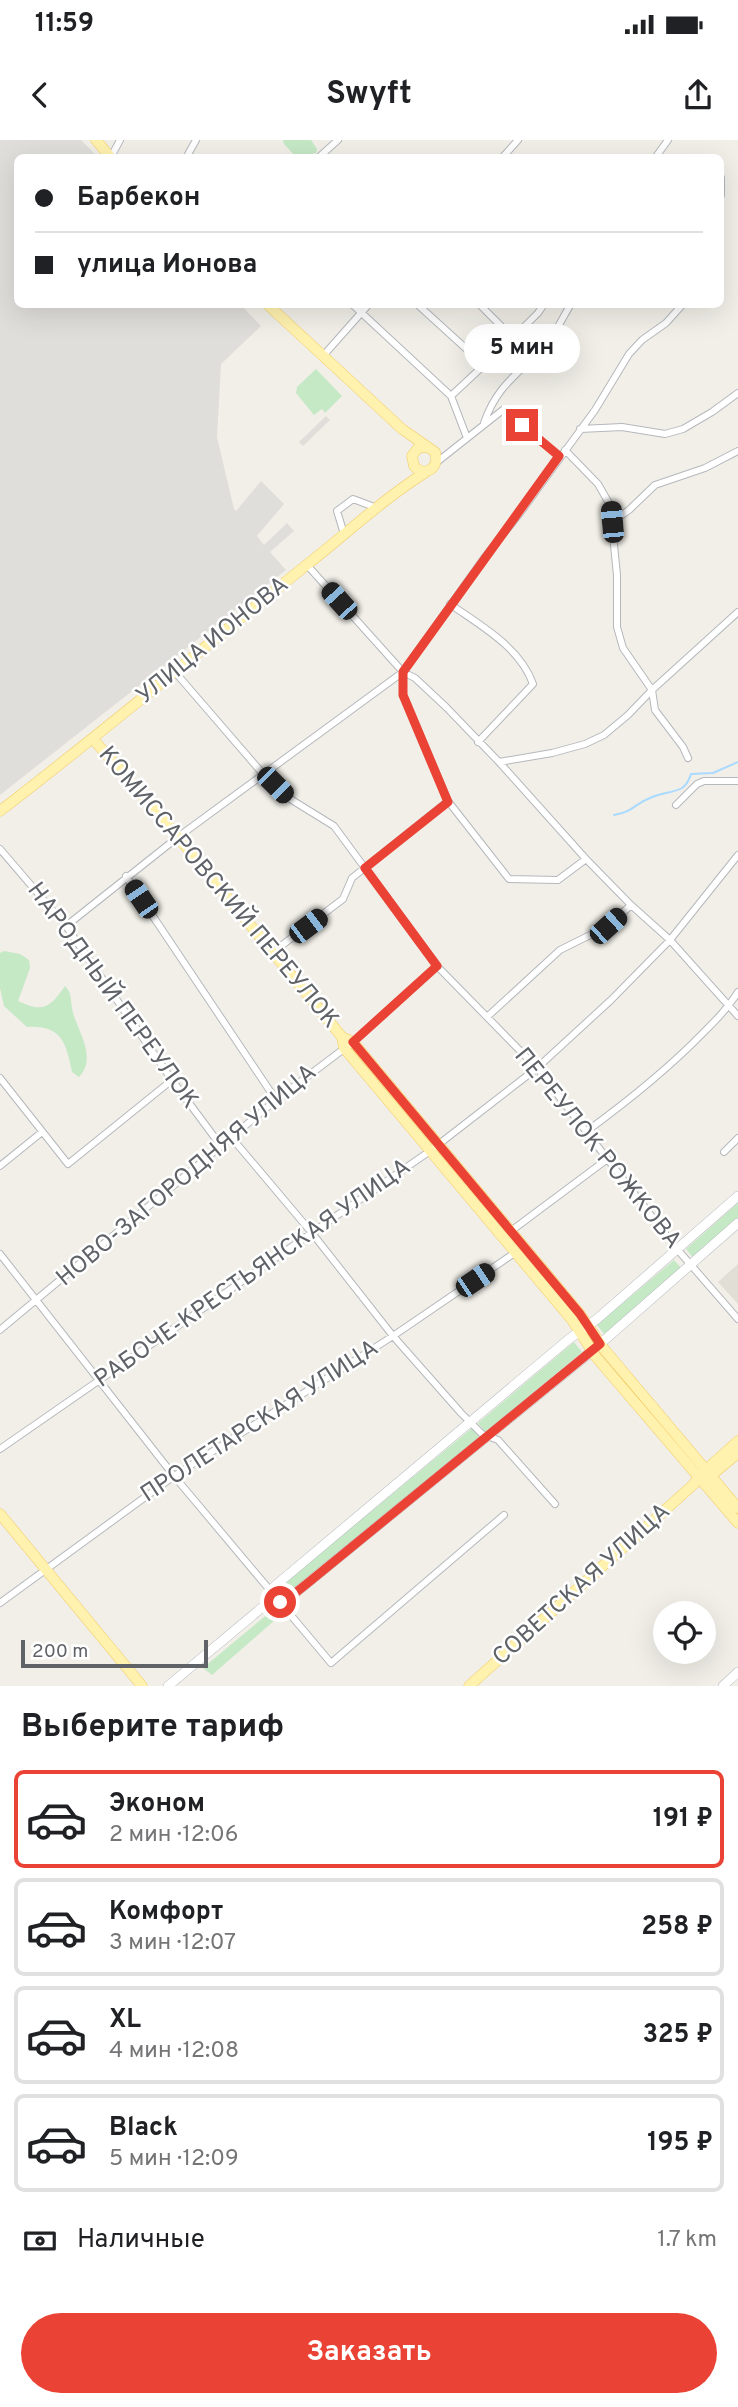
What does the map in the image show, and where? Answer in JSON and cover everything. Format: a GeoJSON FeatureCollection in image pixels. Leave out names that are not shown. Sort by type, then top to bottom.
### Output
{"type":"FeatureCollection","features":[{"type":"Feature","properties":{"kind":"main road"},"geometry":{"type":"LineString","coordinates":[[96,140],[108,154]]}},
{"type":"Feature","properties":{"kind":"main road"},"geometry":{"type":"LineString","coordinates":[[271,308],[433,454]]}},
{"type":"Feature","properties":{"kind":"main road"},"geometry":{"type":"LineString","coordinates":[[393,496],[406,484],[411,474],[413,446],[408,434]]}},
{"type":"Feature","properties":{"kind":"main road"},"geometry":{"type":"LineString","coordinates":[[412,459],[418,448],[433,454]]}},
{"type":"Feature","properties":{"kind":"main road"},"geometry":{"type":"LineString","coordinates":[[412,459],[417,470],[426,472],[431,470],[433,454]]}},
{"type":"Feature","properties":{"kind":"main road","name":"УЛИЦА ИОНОВА"},"geometry":{"type":"LineString","coordinates":[[0,811],[93,739],[344,534],[426,472]]}},
{"type":"Feature","properties":{"kind":"main road","name":"КОМИССАРОВСКИЙ ПЕРЕУЛОК"},"geometry":{"type":"LineString","coordinates":[[93,739],[178,837],[347,1042],[430,1151],[580,1314],[582,1329],[738,1523]]}},
{"type":"Feature","properties":{"kind":"main road","name":"КОМИССАРОВСКИЙ ПЕРЕУЛОК"},"geometry":{"type":"LineString","coordinates":[[347,1042],[439,1144],[511,1231],[520,1250]]}},
{"type":"Feature","properties":{"kind":"main road"},"geometry":{"type":"LineString","coordinates":[[265,1605],[270,1591],[738,1196]]}},
{"type":"Feature","properties":{"kind":"main road"},"geometry":{"type":"LineString","coordinates":[[168,1686],[265,1605],[289,1598],[488,1437],[738,1223]]}},
{"type":"Feature","properties":{"kind":"main road","name":"СОВЕТСКАЯ УЛИЦА"},"geometry":{"type":"LineString","coordinates":[[469,1686],[702,1478],[738,1441]]}},
{"type":"Feature","properties":{"kind":"main road","name":"СОВЕТСКАЯ УЛИЦА"},"geometry":{"type":"LineString","coordinates":[[702,1478],[738,1453]]}},
{"type":"Feature","properties":{"kind":"main road","name":"КОМИССАРОВСКИЙ ПЕРЕУЛОК"},"geometry":{"type":"LineString","coordinates":[[702,1478],[738,1508]]}},
{"type":"Feature","properties":{"kind":"main road"},"geometry":{"type":"LineString","coordinates":[[0,1514],[142,1686]]}},
{"type":"Feature","properties":{"kind":"main road"},"geometry":{"type":"LineString","coordinates":[[723,1686],[738,1672]]}},
{"type":"Feature","properties":{"kind":"street"},"geometry":{"type":"LineString","coordinates":[[326,154],[338,140]]}},
{"type":"Feature","properties":{"kind":"street"},"geometry":{"type":"LineString","coordinates":[[506,154],[518,140]]}},
{"type":"Feature","properties":{"kind":"street"},"geometry":{"type":"LineString","coordinates":[[356,308],[451,396],[467,438]]}},
{"type":"Feature","properties":{"kind":"street"},"geometry":{"type":"LineString","coordinates":[[323,356],[365,308]]}},
{"type":"Feature","properties":{"kind":"street"},"geometry":{"type":"LineString","coordinates":[[421,308],[484,365]]}},
{"type":"Feature","properties":{"kind":"street"},"geometry":{"type":"LineString","coordinates":[[483,308],[513,338]]}},
{"type":"Feature","properties":{"kind":"street"},"geometry":{"type":"LineString","coordinates":[[451,396],[541,308]]}},
{"type":"Feature","properties":{"kind":"street"},"geometry":{"type":"LineString","coordinates":[[483,425],[490,405],[504,385],[551,337],[569,308]]}},
{"type":"Feature","properties":{"kind":"street"},"geometry":{"type":"LineString","coordinates":[[66,926],[126,876],[403,672],[580,429],[629,354],[679,308]]}},
{"type":"Feature","properties":{"kind":"street"},"geometry":{"type":"LineString","coordinates":[[580,429],[622,427],[665,434],[683,429],[738,393]]}},
{"type":"Feature","properties":{"kind":"street"},"geometry":{"type":"LineString","coordinates":[[433,454],[449,451],[504,409],[559,456]]}},
{"type":"Feature","properties":{"kind":"street"},"geometry":{"type":"LineString","coordinates":[[565,450],[598,484],[610,505],[617,575],[617,627],[623,648],[652,690],[655,710],[683,747],[688,758]]}},
{"type":"Feature","properties":{"kind":"street"},"geometry":{"type":"LineString","coordinates":[[612,522],[655,485],[705,468],[738,450]]}},
{"type":"Feature","properties":{"kind":"street"},"geometry":{"type":"LineString","coordinates":[[344,534],[337,511],[353,499],[377,508]]}},
{"type":"Feature","properties":{"kind":"street"},"geometry":{"type":"LineString","coordinates":[[307,565],[403,672],[415,678],[446,707],[586,859],[670,940],[738,1016]]}},
{"type":"Feature","properties":{"kind":"street"},"geometry":{"type":"LineString","coordinates":[[450,604],[509,648],[529,673],[533,684],[478,742]]}},
{"type":"Feature","properties":{"kind":"street"},"geometry":{"type":"LineString","coordinates":[[499,762],[585,744],[604,735],[738,612]]}},
{"type":"Feature","properties":{"kind":"street","name":"ПЕРЕУЛОК РОЖКОВА"},"geometry":{"type":"LineString","coordinates":[[175,672],[263,774],[287,797],[334,826],[437,966],[537,1068],[677,1249],[738,1319]]}},
{"type":"Feature","properties":{"kind":"street"},"geometry":{"type":"LineString","coordinates":[[403,672],[403,695],[448,802],[509,880],[558,880],[586,859]]}},
{"type":"Feature","properties":{"kind":"street"},"geometry":{"type":"LineString","coordinates":[[676,805],[697,784],[704,781],[738,781]]}},
{"type":"Feature","properties":{"kind":"street"},"geometry":{"type":"LineString","coordinates":[[273,952],[343,900],[352,878],[448,802]]}},
{"type":"Feature","properties":{"kind":"street","name":"НАРОДНЫЙ ПЕРЕУЛОК"},"geometry":{"type":"LineString","coordinates":[[0,849],[66,926],[221,1146]]}},
{"type":"Feature","properties":{"kind":"street","name":"РАБОЧЕ-КРЕСТЬЯНСКАЯ УЛИЦА"},"geometry":{"type":"LineString","coordinates":[[0,1450],[430,1151],[537,1068],[611,1000],[670,940],[738,855]]}},
{"type":"Feature","properties":{"kind":"street"},"geometry":{"type":"LineString","coordinates":[[126,876],[276,1100]]}},
{"type":"Feature","properties":{"kind":"street"},"geometry":{"type":"LineString","coordinates":[[487,1017],[560,950],[608,926],[631,905]]}},
{"type":"Feature","properties":{"kind":"street","name":"НОВО-ЗАГОРОДНЯЯ УЛИЦА"},"geometry":{"type":"LineString","coordinates":[[0,1330],[437,966]]}},
{"type":"Feature","properties":{"kind":"street"},"geometry":{"type":"LineString","coordinates":[[587,1130],[637,1094],[671,1065],[730,1005],[738,992]]}},
{"type":"Feature","properties":{"kind":"street"},"geometry":{"type":"LineString","coordinates":[[0,1078],[68,1164],[172,1080]]}},
{"type":"Feature","properties":{"kind":"street"},"geometry":{"type":"LineString","coordinates":[[0,1166],[42,1132]]}},
{"type":"Feature","properties":{"kind":"street"},"geometry":{"type":"LineString","coordinates":[[231,1137],[312,1233],[393,1336],[482,1434],[498,1440],[555,1504]]}},
{"type":"Feature","properties":{"kind":"street"},"geometry":{"type":"LineString","coordinates":[[724,1152],[738,1138]]}},
{"type":"Feature","properties":{"kind":"street"},"geometry":{"type":"LineString","coordinates":[[511,1231],[606,1160]]}},
{"type":"Feature","properties":{"kind":"street","name":"ПРОЛЕТАРСКАЯ УЛИЦА"},"geometry":{"type":"LineString","coordinates":[[0,1603],[174,1476],[393,1336],[520,1250]]}},
{"type":"Feature","properties":{"kind":"street"},"geometry":{"type":"LineString","coordinates":[[0,1254],[174,1476],[331,1663],[504,1515]]}},
{"type":"Feature","properties":{"kind":"shaded area"},"geometry":{"type":"Polygon","coordinates":[[[0,140],[81,140],[95,154],[14,154],[14,308],[244,308],[261,326],[221,364],[217,437],[234,509],[236,511],[261,481],[284,504],[257,536],[264,545],[287,523],[294,531],[270,552],[286,570],[0,795],[0,140]]]}},
{"type":"Feature","properties":{"kind":"shaded area"},"geometry":{"type":"Polygon","coordinates":[[[326,416],[330,420],[303,446],[299,442],[326,416]]]}},
{"type":"Feature","properties":{"kind":"shaded area"},"geometry":{"type":"Polygon","coordinates":[[[738,1264],[738,1304],[718,1282],[738,1264]]]}},
{"type":"Feature","properties":{"kind":"green space"},"geometry":{"type":"Polygon","coordinates":[[[283,140],[311,140],[317,149],[316,153],[293,154],[283,140]]]}},
{"type":"Feature","properties":{"kind":"green space"},"geometry":{"type":"Polygon","coordinates":[[[316,369],[342,396],[325,413],[322,409],[314,415],[296,393],[297,387],[316,369]]]}},
{"type":"Feature","properties":{"kind":"green space"},"geometry":{"type":"Polygon","coordinates":[[[4,951],[20,954],[29,960],[30,968],[18,1001],[34,1007],[45,1006],[55,999],[65,986],[68,989],[87,1054],[84,1070],[79,1077],[72,1072],[64,1044],[55,1033],[39,1027],[27,1027],[4,1006],[0,988],[0,953],[4,951]]]}},
{"type":"Feature","properties":{"kind":"green space"},"geometry":{"type":"Polygon","coordinates":[[[738,1203],[738,1221],[694,1259],[686,1249],[738,1203]]]}},
{"type":"Feature","properties":{"kind":"green space"},"geometry":{"type":"Polygon","coordinates":[[[674,1260],[682,1269],[605,1335],[597,1325],[674,1260]]]}},
{"type":"Feature","properties":{"kind":"green space"},"geometry":{"type":"Polygon","coordinates":[[[574,1342],[582,1352],[485,1432],[478,1423],[574,1342]]]}},
{"type":"Feature","properties":{"kind":"green space"},"geometry":{"type":"Polygon","coordinates":[[[472,1428],[479,1437],[287,1595],[280,1587],[472,1428]]]}},
{"type":"Feature","properties":{"kind":"green space"},"geometry":{"type":"Polygon","coordinates":[[[269,1613],[275,1620],[212,1675],[203,1668],[269,1613]]]}},
{"type":"Feature","properties":{"kind":"waterway"},"geometry":{"type":"LineString","coordinates":[[614,815],[626,812],[654,796],[682,788],[691,774],[713,773],[738,762]]}},
{"type":"Feature","properties":{"kind":"route"},"geometry":{"type":"LineString","coordinates":[[280,1602],[309,1582],[600,1344],[580,1314],[353,1042],[437,966],[365,868],[448,802],[403,695],[403,672],[559,456],[522,425]]}}]}
